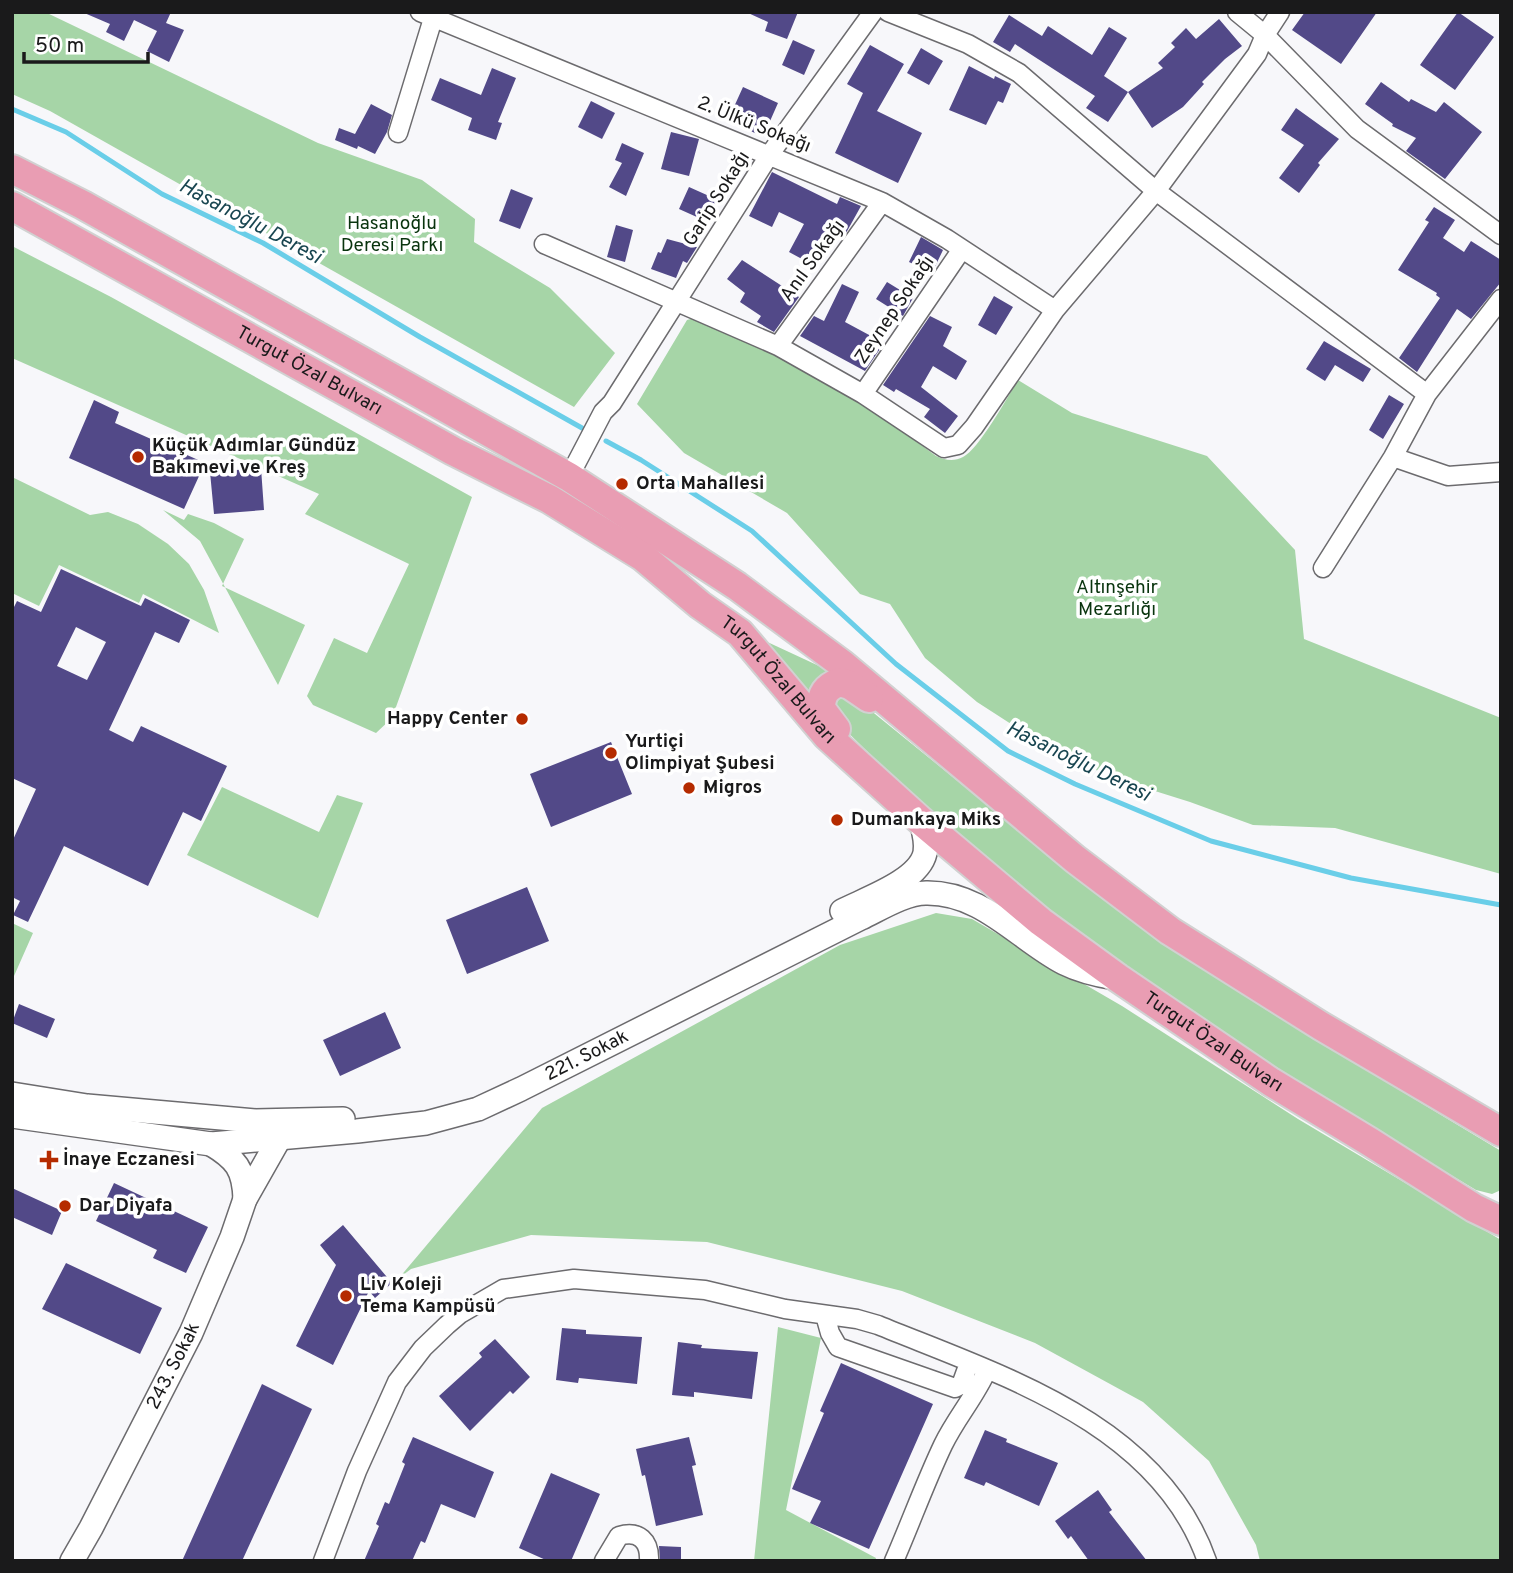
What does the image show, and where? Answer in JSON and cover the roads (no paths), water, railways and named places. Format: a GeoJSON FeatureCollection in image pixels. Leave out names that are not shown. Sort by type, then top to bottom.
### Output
{"type":"FeatureCollection","features":[{"type":"Feature","properties":{"kind":"main road","name":"Turgut Özal Bulvarı"},"geometry":{"type":"LineString","coordinates":[[12,169],[83,205],[569,477],[737,586],[842,664],[1075,859],[1170,931],[1501,1134]]}},
{"type":"Feature","properties":{"kind":"main road","name":"Turgut Özal Bulvarı"},"geometry":{"type":"LineString","coordinates":[[12,206],[453,451],[549,499],[643,557],[700,605],[740,634],[827,736],[921,821],[1041,922],[1271,1082],[1474,1208],[1501,1221]]}},
{"type":"Feature","properties":{"kind":"main road"},"geometry":{"type":"LineString","coordinates":[[549,499],[569,477]]}},
{"type":"Feature","properties":{"kind":"main road"},"geometry":{"type":"LineString","coordinates":[[921,821],[888,782],[826,718],[821,709],[822,696],[826,690],[840,682],[850,685],[922,741],[967,771]]}},
{"type":"Feature","properties":{"kind":"main road"},"geometry":{"type":"LineString","coordinates":[[1370,1142],[1433,1171],[1472,1194],[1501,1202]]}},
{"type":"Feature","properties":{"kind":"street","name":"Garip Sokağı"},"geometry":{"type":"LineString","coordinates":[[569,477],[603,412],[612,404],[770,154],[873,12]]}},
{"type":"Feature","properties":{"kind":"street"},"geometry":{"type":"LineString","coordinates":[[888,12],[968,44],[1019,73],[1156,191],[1427,394]]}},
{"type":"Feature","properties":{"kind":"street"},"geometry":{"type":"LineString","coordinates":[[1237,12],[1265,35],[1357,129],[1501,235]]}},
{"type":"Feature","properties":{"kind":"street"},"geometry":{"type":"LineString","coordinates":[[544,244],[778,346],[863,394],[944,448],[958,445],[974,427],[1055,310],[1156,191],[1257,54],[1265,35],[1280,12]]}},
{"type":"Feature","properties":{"kind":"street","name":"2. Ülkü Sokağı"},"geometry":{"type":"LineString","coordinates":[[430,14],[882,202],[962,249],[1055,310]]}},
{"type":"Feature","properties":{"kind":"street"},"geometry":{"type":"LineString","coordinates":[[398,133],[430,14]]}},
{"type":"Feature","properties":{"kind":"street","name":"Anıl Sokağı"},"geometry":{"type":"LineString","coordinates":[[778,346],[882,202]]}},
{"type":"Feature","properties":{"kind":"street","name":"Zeynep Sokağı"},"geometry":{"type":"LineString","coordinates":[[863,394],[962,249]]}},
{"type":"Feature","properties":{"kind":"street"},"geometry":{"type":"LineString","coordinates":[[1322,568],[1393,457],[1427,394],[1501,299]]}},
{"type":"Feature","properties":{"kind":"street"},"geometry":{"type":"LineString","coordinates":[[1393,457],[1448,476],[1501,472]]}},
{"type":"Feature","properties":{"kind":"street","name":"221. Sokak"},"geometry":{"type":"LineString","coordinates":[[12,1094],[87,1106],[255,1121],[379,1118],[457,1100],[523,1075],[900,882],[917,870],[925,856],[926,841],[921,821]]}},
{"type":"Feature","properties":{"kind":"street","name":"221. Sokak"},"geometry":{"type":"LineString","coordinates":[[12,1116],[211,1144],[426,1123],[478,1109],[573,1065],[861,918],[925,892],[958,897],[1006,923],[1063,963],[1092,974],[1118,978]]}},
{"type":"Feature","properties":{"kind":"street","name":"243. Sokak"},"geometry":{"type":"LineString","coordinates":[[72,1561],[92,1528],[191,1333],[232,1237],[245,1199],[279,1139]]}},
{"type":"Feature","properties":{"kind":"street"},"geometry":{"type":"LineString","coordinates":[[211,1144],[229,1154],[239,1168],[244,1182],[245,1199]]}},
{"type":"Feature","properties":{"kind":"street"},"geometry":{"type":"LineString","coordinates":[[323,1561],[357,1471],[397,1382],[423,1348],[460,1314],[503,1289],[536,1283],[588,1280],[705,1290],[785,1309],[857,1319],[987,1370],[1068,1407],[1117,1440],[1175,1497],[1207,1561]]}},
{"type":"Feature","properties":{"kind":"street"},"geometry":{"type":"LineString","coordinates":[[825,1315],[830,1333],[838,1347],[955,1388],[961,1385],[969,1363]]}},
{"type":"Feature","properties":{"kind":"street"},"geometry":{"type":"LineString","coordinates":[[894,1561],[944,1443],[977,1393],[987,1370]]}},
{"type":"Feature","properties":{"kind":"street","name":"243. Sokak"},"geometry":{"type":"LineString","coordinates":[[79,1561],[92,1528]]}},
{"type":"Feature","properties":{"kind":"street"},"geometry":{"type":"LineString","coordinates":[[604,1561],[619,1536],[628,1533],[644,1539],[649,1547],[649,1561]]}},
{"type":"Feature","properties":{"kind":"waterway","name":"Hasanoğlu Deresi"},"geometry":{"type":"LineString","coordinates":[[12,109],[66,132],[162,194],[263,243],[420,337],[582,428]]}},
{"type":"Feature","properties":{"kind":"waterway","name":"Hasanoğlu Deresi"},"geometry":{"type":"LineString","coordinates":[[606,441],[641,460],[752,531],[896,664],[1008,751],[1075,784],[1211,841],[1351,878],[1501,905]]}},
{"type":"Feature","properties":{"kind":"place","name":"Küçük Adımlar Gündüz Bakımevi ve Kreş"},"geometry":{"type":"Point","coordinates":[138,457]}},
{"type":"Feature","properties":{"kind":"place","name":"Orta Mahallesi"},"geometry":{"type":"Point","coordinates":[622,484]}},
{"type":"Feature","properties":{"kind":"place","name":"Happy Center"},"geometry":{"type":"Point","coordinates":[522,719]}},
{"type":"Feature","properties":{"kind":"place","name":"Yurtiçi Olimpiyat Şubesi"},"geometry":{"type":"Point","coordinates":[611,753]}},
{"type":"Feature","properties":{"kind":"place","name":"Migros"},"geometry":{"type":"Point","coordinates":[689,788]}},
{"type":"Feature","properties":{"kind":"place","name":"Dumankaya Miks"},"geometry":{"type":"Point","coordinates":[837,820]}},
{"type":"Feature","properties":{"kind":"place","name":"İnaye Eczanesi"},"geometry":{"type":"Point","coordinates":[49,1160]}},
{"type":"Feature","properties":{"kind":"place","name":"Dar Diyafa"},"geometry":{"type":"Point","coordinates":[65,1206]}},
{"type":"Feature","properties":{"kind":"place","name":"Liv Koleji Tema Kampüsü"},"geometry":{"type":"Point","coordinates":[346,1296]}},
{"type":"Feature","properties":{"kind":"park label","name":"Hasanoğlu Deresi Parkı"},"geometry":{"type":"Point","coordinates":[392,235]}},
{"type":"Feature","properties":{"kind":"park label","name":"Altınşehir Mezarlığı"},"geometry":{"type":"Point","coordinates":[1117,599]}}]}
